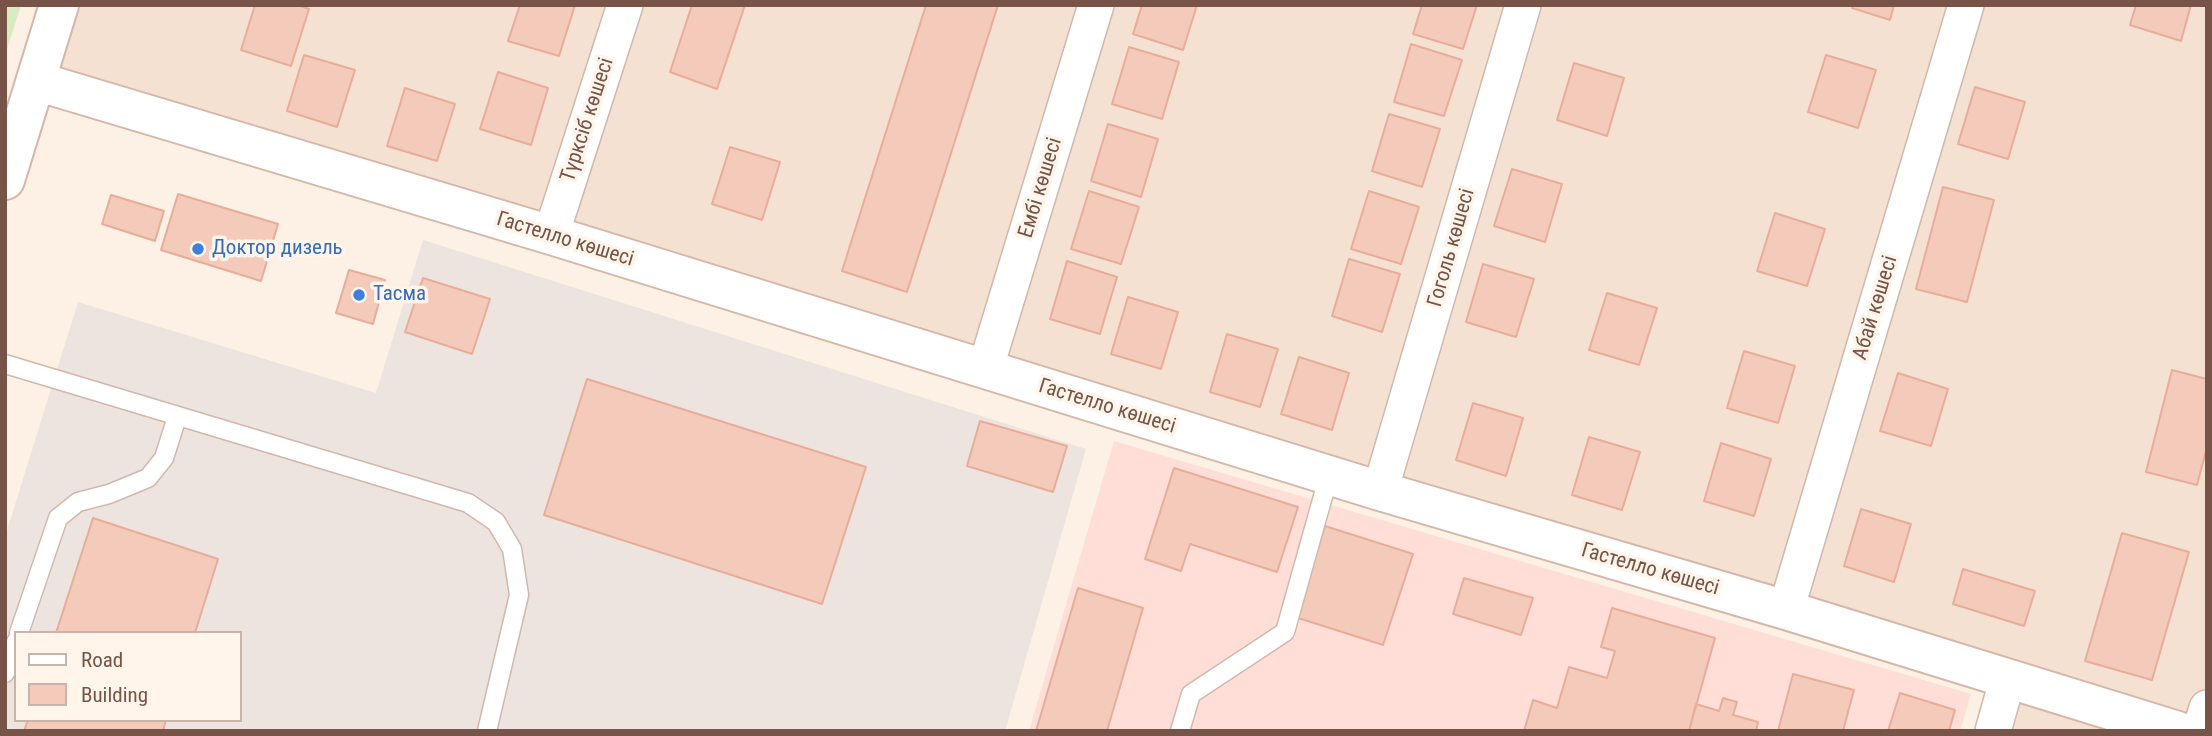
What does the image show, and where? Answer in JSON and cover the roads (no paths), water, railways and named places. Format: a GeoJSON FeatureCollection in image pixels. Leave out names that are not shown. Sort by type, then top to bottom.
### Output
{"type":"FeatureCollection","features":[{"type":"Feature","properties":{"kind":"street"},"geometry":{"type":"LineString","coordinates":[[5,180],[60,5]]}},
{"type":"Feature","properties":{"kind":"street","name":"Түрксіб көшесі"},"geometry":{"type":"LineString","coordinates":[[551,235],[625,5]]}},
{"type":"Feature","properties":{"kind":"street","name":"Ембі көшесі"},"geometry":{"type":"LineString","coordinates":[[985,370],[1096,5]]}},
{"type":"Feature","properties":{"kind":"street","name":"Гоголь көшесі"},"geometry":{"type":"LineString","coordinates":[[1380,491],[1522,5]]}},
{"type":"Feature","properties":{"kind":"street","name":"Абай көшесі"},"geometry":{"type":"LineString","coordinates":[[1786,610],[1966,5]]}},
{"type":"Feature","properties":{"kind":"street","name":"Гастелло көшесі"},"geometry":{"type":"LineString","coordinates":[[36,81],[551,235],[1380,491],[1786,610],[2178,731]]}},
{"type":"Feature","properties":{"kind":"street"},"geometry":{"type":"LineString","coordinates":[[1993,731],[2008,678]]}},
{"type":"Feature","properties":{"kind":"street"},"geometry":{"type":"LineString","coordinates":[[2200,731],[2207,708]]}},
{"type":"Feature","properties":{"kind":"lane"},"geometry":{"type":"LineString","coordinates":[[5,365],[468,503],[496,522],[512,549],[519,595],[487,731]]}},
{"type":"Feature","properties":{"kind":"lane"},"geometry":{"type":"LineString","coordinates":[[20,631],[58,518],[78,502],[109,494],[148,478],[164,458],[177,417]]}},
{"type":"Feature","properties":{"kind":"lane"},"geometry":{"type":"LineString","coordinates":[[1180,731],[1191,694],[1285,632],[1329,475]]}},
{"type":"Feature","properties":{"kind":"lane"},"geometry":{"type":"LineString","coordinates":[[5,673],[14,648]]}},
{"type":"Feature","properties":{"kind":"place","name":"Доктор дизель"},"geometry":{"type":"Point","coordinates":[198,249]}},
{"type":"Feature","properties":{"kind":"place","name":"Тасма"},"geometry":{"type":"Point","coordinates":[359,295]}}]}
